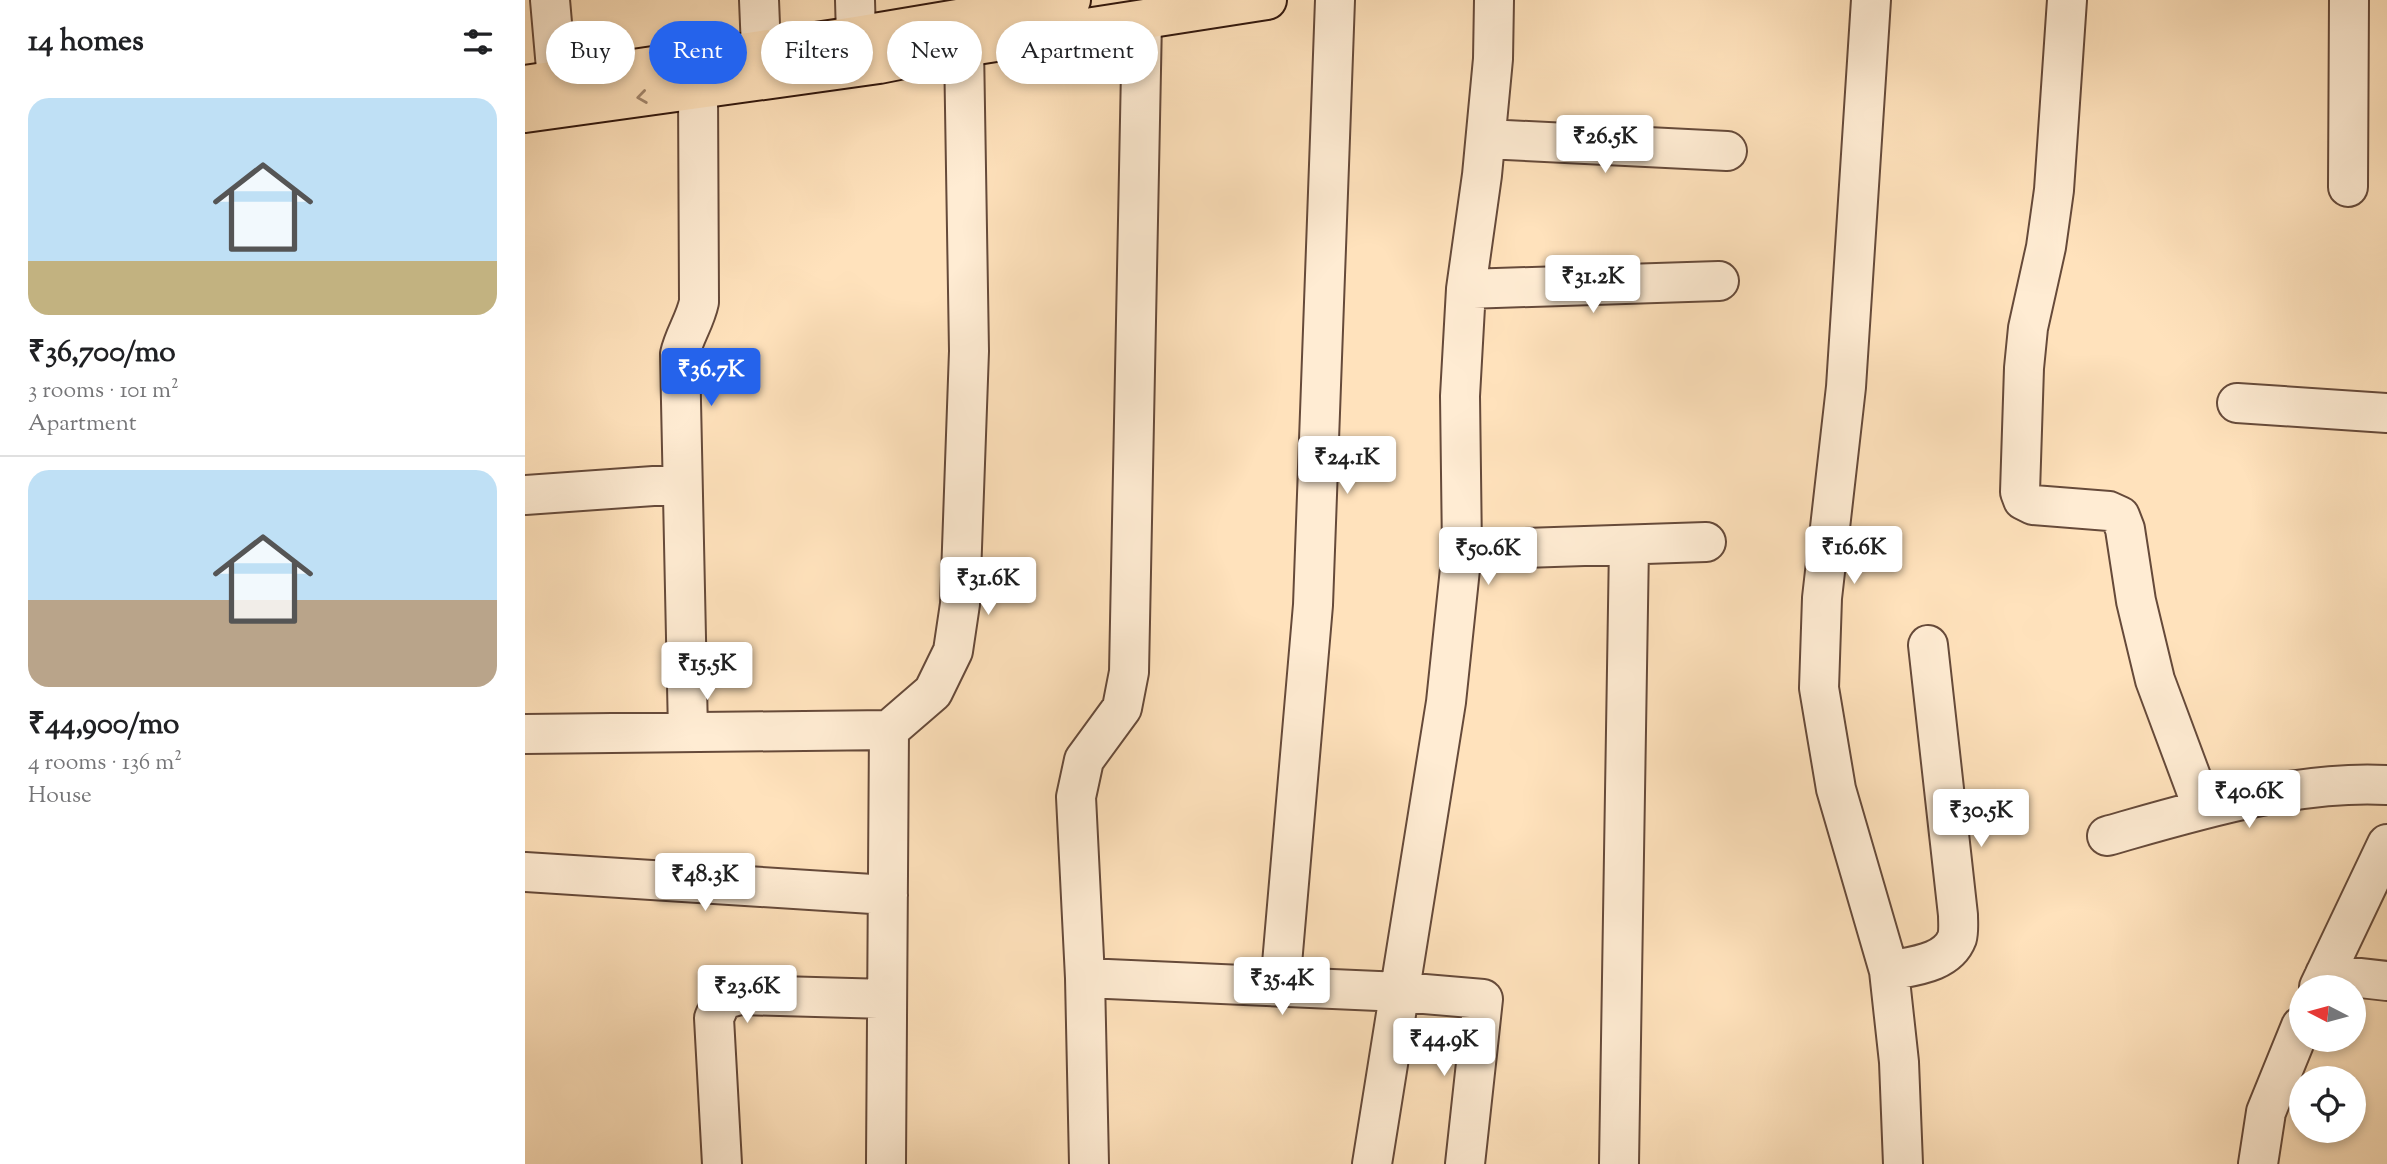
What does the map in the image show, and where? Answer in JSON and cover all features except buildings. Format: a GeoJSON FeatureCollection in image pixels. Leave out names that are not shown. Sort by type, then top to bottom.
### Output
{"type":"FeatureCollection","features":[{"type":"Feature","properties":{"kind":"main road"},"geometry":{"type":"LineString","coordinates":[[959,21],[1071,0]]}},
{"type":"Feature","properties":{"kind":"main road"},"geometry":{"type":"LineString","coordinates":[[982,22],[1142,20],[1267,0]]}},
{"type":"Feature","properties":{"kind":"main road"},"geometry":{"type":"LineString","coordinates":[[855,18],[911,21]]}},
{"type":"Feature","properties":{"kind":"main road"},"geometry":{"type":"LineString","coordinates":[[541,82],[761,49]]}},
{"type":"Feature","properties":{"kind":"main road"},"geometry":{"type":"LineString","coordinates":[[525,113],[879,64],[887,59]]}},
{"type":"Feature","properties":{"kind":"street"},"geometry":{"type":"LineString","coordinates":[[541,82],[550,0]]}},
{"type":"Feature","properties":{"kind":"street"},"geometry":{"type":"LineString","coordinates":[[759,0],[761,49]]}},
{"type":"Feature","properties":{"kind":"street"},"geometry":{"type":"LineString","coordinates":[[1280,987],[1313,605],[1335,0]]}},
{"type":"Feature","properties":{"kind":"street"},"geometry":{"type":"LineString","coordinates":[[1372,1164],[1446,702],[1462,550],[1459,396],[1466,289],[1486,139],[1493,59],[1494,0]]}},
{"type":"Feature","properties":{"kind":"street"},"geometry":{"type":"LineString","coordinates":[[1871,0],[1848,359],[1822,598],[1819,688],[1836,789],[1889,971],[1899,1062],[1903,1164]]}},
{"type":"Feature","properties":{"kind":"street"},"geometry":{"type":"LineString","coordinates":[[2067,0],[2054,190],[2046,247],[2028,328],[2024,368],[2020,492],[2023,500],[2033,505],[2109,511],[2120,516],[2125,529],[2136,601],[2155,680],[2203,808]]}},
{"type":"Feature","properties":{"kind":"street"},"geometry":{"type":"LineString","coordinates":[[2348,187],[2349,0]]}},
{"type":"Feature","properties":{"kind":"street"},"geometry":{"type":"LineString","coordinates":[[1089,1164],[1085,978],[1076,797],[1084,760],[1122,708],[1129,672],[1142,20]]}},
{"type":"Feature","properties":{"kind":"street"},"geometry":{"type":"LineString","coordinates":[[525,734],[889,730],[933,692],[953,651],[960,604],[969,351],[952,84]]}},
{"type":"Feature","properties":{"kind":"street"},"geometry":{"type":"LineString","coordinates":[[688,732],[680,354],[699,302],[698,89]]}},
{"type":"Feature","properties":{"kind":"street"},"geometry":{"type":"LineString","coordinates":[[1486,139],[1727,151]]}},
{"type":"Feature","properties":{"kind":"street"},"geometry":{"type":"LineString","coordinates":[[1466,289],[1719,281]]}},
{"type":"Feature","properties":{"kind":"street"},"geometry":{"type":"LineString","coordinates":[[2237,403],[2387,413]]}},
{"type":"Feature","properties":{"kind":"street"},"geometry":{"type":"LineString","coordinates":[[525,495],[682,484]]}},
{"type":"Feature","properties":{"kind":"street"},"geometry":{"type":"LineString","coordinates":[[1462,550],[1706,542]]}},
{"type":"Feature","properties":{"kind":"street"},"geometry":{"type":"LineString","coordinates":[[1619,1164],[1629,545]]}},
{"type":"Feature","properties":{"kind":"street"},"geometry":{"type":"LineString","coordinates":[[1889,971],[1925,963],[1945,954],[1957,937],[1958,915],[1928,645]]}},
{"type":"Feature","properties":{"kind":"street"},"geometry":{"type":"LineString","coordinates":[[886,1164],[889,730]]}},
{"type":"Feature","properties":{"kind":"street"},"geometry":{"type":"LineString","coordinates":[[2107,836],[2203,808],[2312,787],[2361,783],[2387,785]]}},
{"type":"Feature","properties":{"kind":"street"},"geometry":{"type":"LineString","coordinates":[[2324,975],[2387,844]]}},
{"type":"Feature","properties":{"kind":"street"},"geometry":{"type":"LineString","coordinates":[[525,872],[888,895]]}},
{"type":"Feature","properties":{"kind":"street"},"geometry":{"type":"LineString","coordinates":[[1085,978],[1401,992],[1483,999],[1465,1164]]}},
{"type":"Feature","properties":{"kind":"street"},"geometry":{"type":"LineString","coordinates":[[2366,981],[2387,981]]}},
{"type":"Feature","properties":{"kind":"street"},"geometry":{"type":"LineString","coordinates":[[722,1164],[714,1018],[722,1000],[740,995],[887,999]]}},
{"type":"Feature","properties":{"kind":"street"},"geometry":{"type":"LineString","coordinates":[[2258,1164],[2266,1112],[2290,1052]]}}]}
